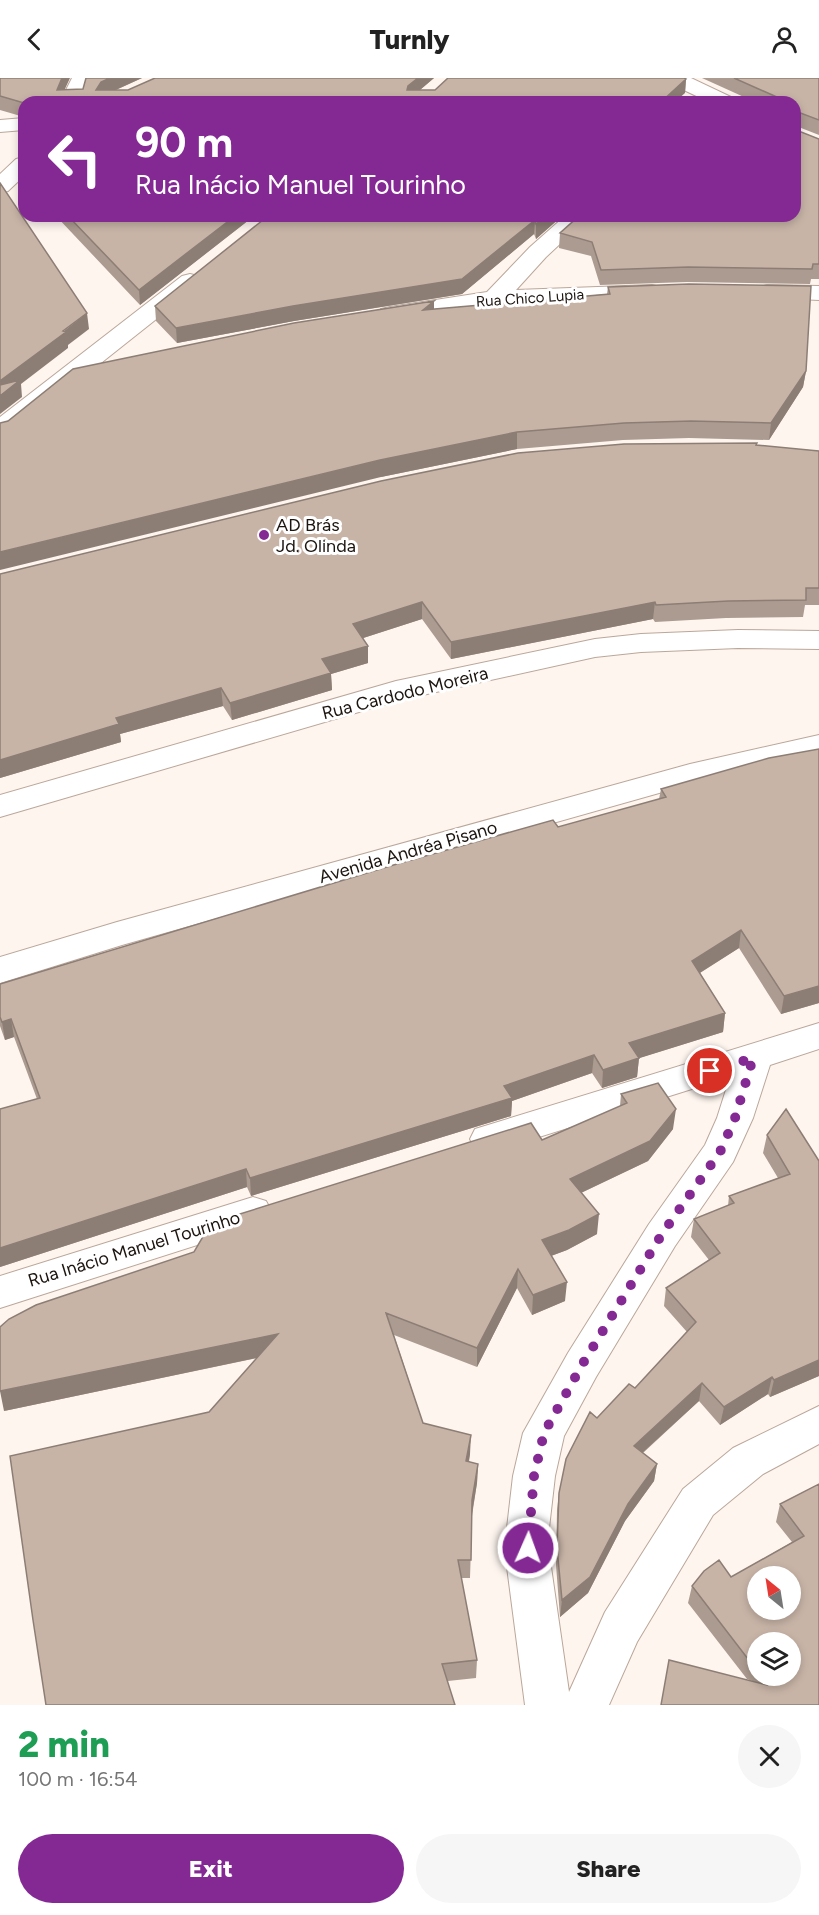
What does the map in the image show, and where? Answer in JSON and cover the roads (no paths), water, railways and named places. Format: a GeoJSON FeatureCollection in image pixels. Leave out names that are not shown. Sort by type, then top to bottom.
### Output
{"type":"FeatureCollection","features":[{"type":"Feature","properties":{"kind":"street"},"geometry":{"type":"LineString","coordinates":[[74,96],[82,78]]}},
{"type":"Feature","properties":{"kind":"street"},"geometry":{"type":"LineString","coordinates":[[675,78],[706,96]]}},
{"type":"Feature","properties":{"kind":"street"},"geometry":{"type":"LineString","coordinates":[[0,126],[18,124]]}},
{"type":"Feature","properties":{"kind":"street"},"geometry":{"type":"LineString","coordinates":[[0,186],[18,170]]}},
{"type":"Feature","properties":{"kind":"street"},"geometry":{"type":"LineString","coordinates":[[495,298],[538,252],[572,222]]}},
{"type":"Feature","properties":{"kind":"street"},"geometry":{"type":"LineString","coordinates":[[0,430],[209,266]]}},
{"type":"Feature","properties":{"kind":"street","name":"Rua Chico Lupia"},"geometry":{"type":"LineString","coordinates":[[365,318],[495,298],[676,291]]}},
{"type":"Feature","properties":{"kind":"street"},"geometry":{"type":"LineString","coordinates":[[747,292],[819,293]]}},
{"type":"Feature","properties":{"kind":"street"},"geometry":{"type":"LineString","coordinates":[[68,376],[124,363]]}},
{"type":"Feature","properties":{"kind":"street","name":"Rua Cardodo Moreira"},"geometry":{"type":"LineString","coordinates":[[0,806],[396,691],[595,648],[641,643],[738,639],[819,640]]}},
{"type":"Feature","properties":{"kind":"street","name":"Avenida Andréa Pisano"},"geometry":{"type":"LineString","coordinates":[[0,970],[117,934],[690,774],[819,746]]}},
{"type":"Feature","properties":{"kind":"street"},"geometry":{"type":"LineString","coordinates":[[452,1150],[819,1036]]}},
{"type":"Feature","properties":{"kind":"street"},"geometry":{"type":"LineString","coordinates":[[548,1705],[529,1567],[528,1528],[534,1476],[544,1433],[582,1365],[662,1234],[720,1152],[735,1118],[753,1058]]}},
{"type":"Feature","properties":{"kind":"street","name":"Rua Inácio Manuel Tourinho"},"geometry":{"type":"LineString","coordinates":[[0,1292],[282,1203]]}},
{"type":"Feature","properties":{"kind":"street"},"geometry":{"type":"LineString","coordinates":[[585,1705],[621,1627],[698,1502],[748,1461],[819,1425]]}},
{"type":"Feature","properties":{"kind":"place","name":"AD Brás Jd. Olinda"},"geometry":{"type":"Point","coordinates":[264,535]}}]}
